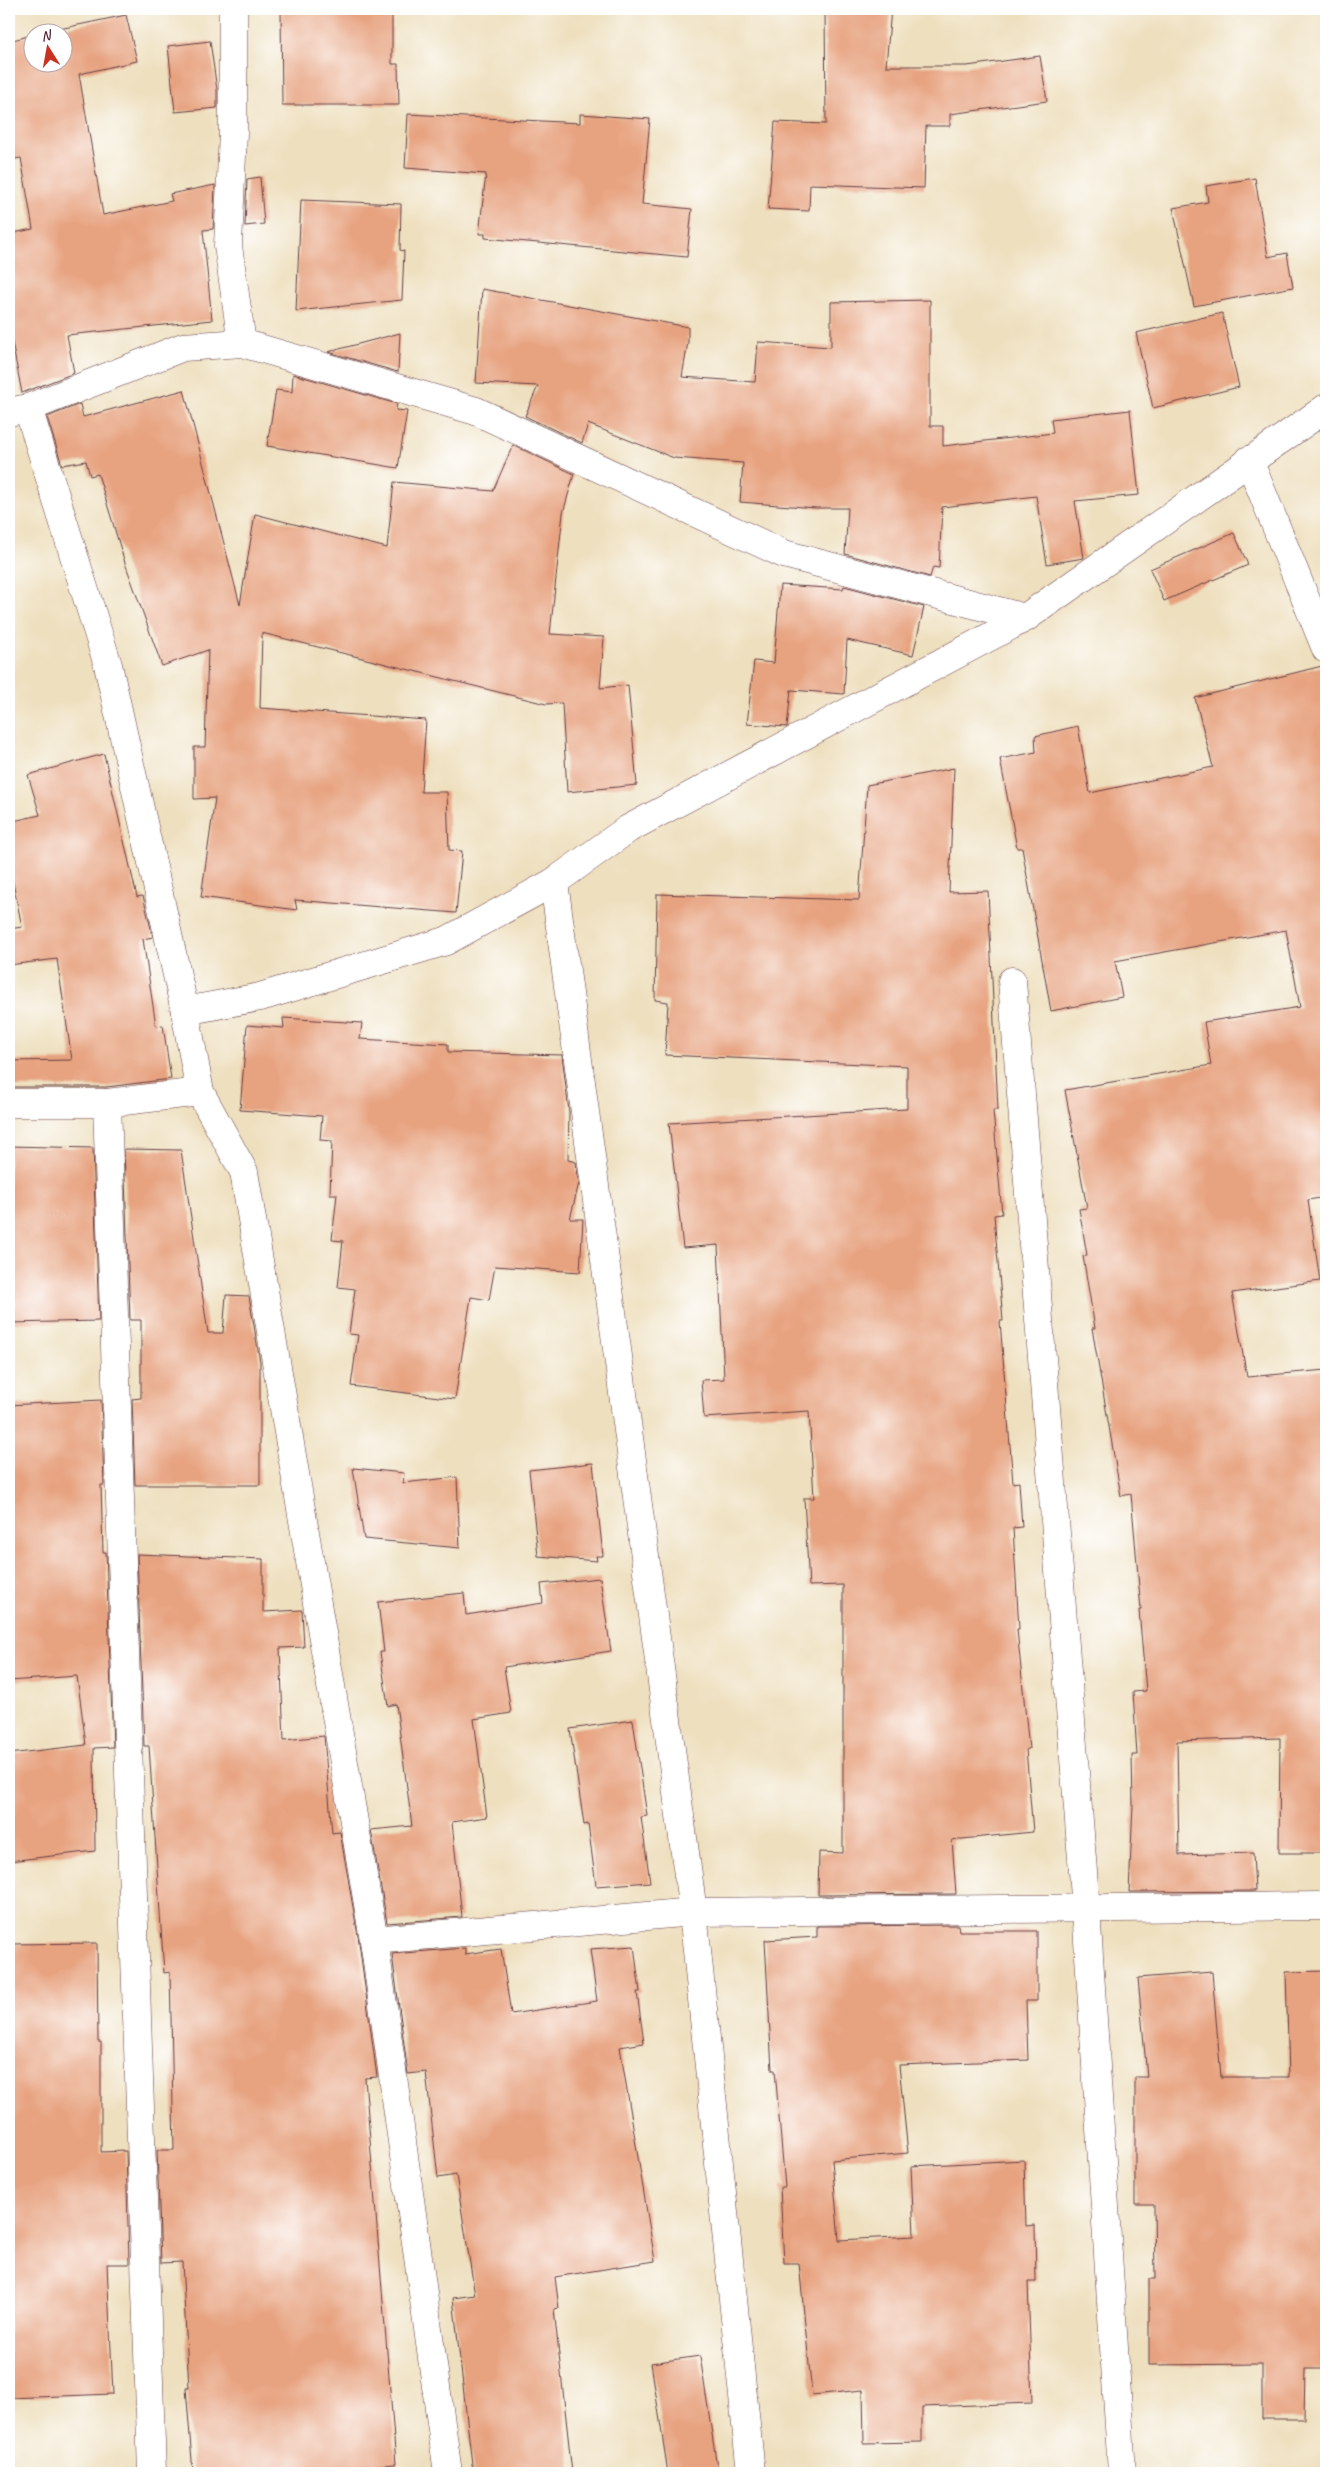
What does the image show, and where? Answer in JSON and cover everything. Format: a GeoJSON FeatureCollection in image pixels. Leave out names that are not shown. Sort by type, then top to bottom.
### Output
{"type":"FeatureCollection","features":[{"type":"Feature","properties":{"kind":"street"},"geometry":{"type":"LineString","coordinates":[[233,9],[233,132],[228,246],[242,343]]}},
{"type":"Feature","properties":{"kind":"street"},"geometry":{"type":"LineString","coordinates":[[448,2473],[374,1940],[244,1172],[200,1092],[108,665],[18,410],[183,347],[242,343],[476,411],[784,554],[1025,618]]}},
{"type":"Feature","properties":{"kind":"street"},"geometry":{"type":"LineString","coordinates":[[184,1011],[260,996],[446,941],[554,882],[628,829],[1025,618],[1326,408]]}},
{"type":"Feature","properties":{"kind":"street"},"geometry":{"type":"LineString","coordinates":[[1249,460],[1326,649]]}},
{"type":"Feature","properties":{"kind":"street"},"geometry":{"type":"LineString","coordinates":[[554,882],[693,1912],[751,2473]]}},
{"type":"Feature","properties":{"kind":"street"},"geometry":{"type":"LineString","coordinates":[[1012,981],[1086,1909],[1122,2473]]}},
{"type":"Feature","properties":{"kind":"street"},"geometry":{"type":"LineString","coordinates":[[9,1103],[107,1103],[200,1092]]}},
{"type":"Feature","properties":{"kind":"street"},"geometry":{"type":"LineString","coordinates":[[107,1103],[152,2473]]}},
{"type":"Feature","properties":{"kind":"street"},"geometry":{"type":"LineString","coordinates":[[374,1940],[693,1912],[1326,1906]]}},
{"type":"Feature","properties":{"kind":"building"},"geometry":{"type":"Polygon","coordinates":[[[281,9],[392,9],[392,64],[398,64],[399,105],[282,105],[281,9]]]}},
{"type":"Feature","properties":{"kind":"building"},"geometry":{"type":"Polygon","coordinates":[[[825,9],[891,9],[886,66],[967,66],[1040,56],[1047,101],[950,114],[950,126],[926,126],[924,188],[810,184],[809,211],[768,209],[775,122],[826,124],[825,9]]]}},
{"type":"Feature","properties":{"kind":"building"},"geometry":{"type":"Polygon","coordinates":[[[126,15],[137,61],[79,74],[103,215],[172,201],[170,194],[215,185],[213,229],[203,230],[212,320],[67,335],[74,373],[22,393],[9,327],[9,234],[33,229],[21,158],[9,160],[9,41],[22,38],[22,72],[72,72],[72,26],[126,15]]]}},
{"type":"Feature","properties":{"kind":"building"},"geometry":{"type":"Polygon","coordinates":[[[210,41],[217,90],[217,108],[175,112],[168,46],[210,41]]]}},
{"type":"Feature","properties":{"kind":"building"},"geometry":{"type":"Polygon","coordinates":[[[408,114],[580,123],[580,114],[650,119],[642,204],[692,209],[687,257],[485,238],[485,234],[479,234],[486,174],[405,168],[408,114]]]}},
{"type":"Feature","properties":{"kind":"building"},"geometry":{"type":"Polygon","coordinates":[[[260,177],[264,224],[245,226],[247,179],[260,177]]]}},
{"type":"Feature","properties":{"kind":"building"},"geometry":{"type":"Polygon","coordinates":[[[1255,178],[1268,257],[1287,253],[1293,287],[1194,306],[1173,208],[1208,202],[1206,186],[1255,178]]]}},
{"type":"Feature","properties":{"kind":"building"},"geometry":{"type":"Polygon","coordinates":[[[301,200],[401,204],[400,250],[404,251],[402,300],[296,311],[301,200]]]}},
{"type":"Feature","properties":{"kind":"building"},"geometry":{"type":"Polygon","coordinates":[[[482,289],[688,327],[688,342],[682,377],[755,382],[758,342],[831,347],[831,302],[930,300],[930,426],[943,426],[943,446],[1053,433],[1051,419],[1130,410],[1139,495],[1075,501],[1084,558],[1047,564],[1036,496],[942,507],[939,568],[933,567],[930,577],[845,554],[848,508],[816,508],[740,502],[743,463],[674,458],[588,424],[582,443],[525,416],[538,386],[476,383],[482,289]]]}},
{"type":"Feature","properties":{"kind":"building"},"geometry":{"type":"Polygon","coordinates":[[[1222,313],[1239,387],[1153,408],[1136,333],[1222,313]]]}},
{"type":"Feature","properties":{"kind":"building"},"geometry":{"type":"Polygon","coordinates":[[[400,333],[398,372],[328,352],[400,333]]]}},
{"type":"Feature","properties":{"kind":"building"},"geometry":{"type":"Polygon","coordinates":[[[293,374],[397,404],[396,410],[407,411],[398,468],[267,446],[276,390],[292,392],[293,374]]]}},
{"type":"Feature","properties":{"kind":"building"},"geometry":{"type":"Polygon","coordinates":[[[184,390],[240,605],[255,514],[387,548],[394,482],[493,491],[513,445],[574,474],[563,513],[550,634],[604,637],[600,688],[628,685],[637,785],[567,792],[562,703],[546,704],[262,633],[260,708],[426,720],[421,792],[447,792],[449,850],[462,851],[456,913],[295,900],[297,910],[201,897],[215,798],[194,799],[194,747],[205,747],[208,650],[162,666],[125,563],[98,474],[90,476],[86,461],[62,465],[47,417],[80,404],[83,417],[184,390]]]}},
{"type":"Feature","properties":{"kind":"building"},"geometry":{"type":"Polygon","coordinates":[[[1234,533],[1248,565],[1164,601],[1150,569],[1234,533]]]}},
{"type":"Feature","properties":{"kind":"building"},"geometry":{"type":"Polygon","coordinates":[[[780,585],[843,589],[844,586],[924,607],[913,655],[847,640],[844,694],[791,690],[787,727],[747,724],[754,661],[774,663],[780,585]]]}},
{"type":"Feature","properties":{"kind":"building"},"geometry":{"type":"Polygon","coordinates":[[[1326,665],[1326,1197],[1308,1200],[1320,1281],[1232,1293],[1247,1377],[1326,1370],[1326,1853],[1279,1853],[1280,1738],[1177,1741],[1179,1855],[1253,1853],[1255,1891],[1129,1892],[1133,1805],[1132,1755],[1137,1755],[1133,1692],[1146,1691],[1139,1610],[1141,1610],[1131,1494],[1121,1496],[1092,1328],[1095,1328],[1083,1256],[1087,1255],[1079,1209],[1087,1208],[1065,1090],[1211,1065],[1204,1022],[1300,1007],[1286,930],[1115,961],[1122,997],[1051,1011],[1022,848],[1017,848],[1000,759],[1036,752],[1035,736],[1078,726],[1090,793],[1213,767],[1195,698],[1326,665]]]}},
{"type":"Feature","properties":{"kind":"building"},"geometry":{"type":"Polygon","coordinates":[[[104,754],[137,897],[143,896],[153,937],[143,939],[156,1026],[163,1025],[171,1079],[106,1087],[9,1087],[9,1061],[72,1060],[57,959],[9,965],[9,929],[22,927],[9,863],[9,822],[40,815],[28,775],[104,754]]]}},
{"type":"Feature","properties":{"kind":"building"},"geometry":{"type":"Polygon","coordinates":[[[954,768],[949,892],[988,891],[998,1110],[993,1110],[1002,1214],[994,1215],[1003,1321],[1000,1321],[1013,1483],[1019,1482],[1022,1527],[1013,1528],[1019,1629],[1017,1629],[1029,1749],[1026,1749],[1033,1832],[952,1840],[956,1894],[818,1895],[819,1852],[843,1853],[843,1585],[809,1586],[804,1498],[814,1498],[809,1411],[704,1418],[701,1380],[724,1379],[718,1245],[683,1248],[669,1123],[907,1109],[907,1066],[665,1055],[668,1002],[655,1000],[657,894],[859,900],[867,785],[954,768]]]}},
{"type":"Feature","properties":{"kind":"building"},"geometry":{"type":"Polygon","coordinates":[[[283,1018],[362,1023],[360,1039],[448,1044],[448,1052],[562,1055],[569,1112],[568,1160],[576,1162],[579,1183],[570,1219],[583,1219],[580,1272],[495,1266],[489,1300],[471,1297],[455,1399],[351,1386],[358,1335],[349,1334],[355,1289],[338,1287],[343,1241],[332,1240],[337,1194],[330,1194],[332,1141],[320,1140],[322,1116],[240,1110],[247,1025],[284,1028],[283,1018]]]}},
{"type":"Feature","properties":{"kind":"building"},"geometry":{"type":"Polygon","coordinates":[[[9,1146],[93,1148],[99,1321],[9,1323],[9,1146]]]}},
{"type":"Feature","properties":{"kind":"building"},"geometry":{"type":"Polygon","coordinates":[[[124,1149],[181,1150],[208,1333],[223,1333],[226,1295],[249,1296],[260,1362],[260,1485],[135,1485],[132,1399],[141,1398],[141,1320],[130,1320],[124,1149]]]}},
{"type":"Feature","properties":{"kind":"building"},"geometry":{"type":"Polygon","coordinates":[[[101,1400],[104,1485],[101,1485],[103,1552],[106,1552],[113,1747],[94,1748],[95,1851],[9,1861],[9,1754],[86,1745],[77,1676],[9,1681],[9,1405],[101,1400]]]}},
{"type":"Feature","properties":{"kind":"building"},"geometry":{"type":"Polygon","coordinates":[[[593,1463],[603,1556],[596,1556],[597,1561],[538,1556],[529,1470],[593,1463]]]}},
{"type":"Feature","properties":{"kind":"building"},"geometry":{"type":"Polygon","coordinates":[[[353,1468],[404,1473],[403,1483],[457,1477],[460,1548],[364,1539],[353,1468]]]}},
{"type":"Feature","properties":{"kind":"building"},"geometry":{"type":"Polygon","coordinates":[[[137,1554],[263,1559],[263,1612],[302,1610],[304,1647],[280,1648],[284,1740],[324,1736],[332,1833],[340,1832],[359,1942],[377,2077],[365,2078],[396,2464],[267,2473],[193,2473],[186,2388],[189,2388],[182,2262],[161,2263],[157,2150],[174,2150],[170,1972],[164,1973],[149,1746],[144,1746],[137,1554]]]}},
{"type":"Feature","properties":{"kind":"building"},"geometry":{"type":"Polygon","coordinates":[[[600,1578],[611,1651],[504,1667],[511,1713],[474,1719],[487,1817],[452,1822],[462,1917],[387,1923],[371,1830],[412,1826],[396,1704],[388,1706],[380,1652],[384,1652],[378,1602],[464,1593],[466,1615],[543,1603],[541,1584],[600,1578]]]}},
{"type":"Feature","properties":{"kind":"building"},"geometry":{"type":"Polygon","coordinates":[[[633,1720],[647,1816],[641,1817],[650,1882],[596,1886],[588,1824],[584,1825],[570,1729],[633,1720]]]}},
{"type":"Feature","properties":{"kind":"building"},"geometry":{"type":"Polygon","coordinates":[[[958,1925],[959,1931],[1037,1931],[1037,2001],[1026,2001],[1028,2060],[899,2065],[908,2153],[832,2160],[839,2240],[914,2236],[911,2166],[1024,2160],[1026,2226],[1035,2225],[1036,2282],[1028,2282],[1032,2403],[922,2407],[922,2442],[864,2443],[863,2390],[812,2395],[799,2263],[784,2263],[780,2187],[785,2187],[775,2070],[772,2070],[765,1940],[817,1937],[817,1926],[958,1925]]]}},
{"type":"Feature","properties":{"kind":"building"},"geometry":{"type":"Polygon","coordinates":[[[97,1943],[98,2042],[101,2042],[101,2152],[126,2151],[129,2264],[107,2264],[113,2394],[9,2398],[9,1944],[97,1943]]]}},
{"type":"Feature","properties":{"kind":"building"},"geometry":{"type":"Polygon","coordinates":[[[634,1946],[640,1992],[637,1992],[644,2043],[620,2047],[655,2261],[555,2277],[559,2308],[554,2309],[572,2473],[473,2473],[453,2298],[475,2295],[456,2175],[438,2178],[426,2072],[408,2074],[392,1954],[465,1948],[465,1954],[501,1949],[511,2014],[597,2001],[590,1949],[634,1946]]]}},
{"type":"Feature","properties":{"kind":"building"},"geometry":{"type":"Polygon","coordinates":[[[1326,1971],[1326,2369],[1305,2369],[1304,2419],[1262,2419],[1262,2364],[1149,2365],[1149,2279],[1155,2279],[1154,2204],[1135,2204],[1135,2077],[1147,2077],[1138,1978],[1212,1972],[1221,2077],[1289,2077],[1286,1972],[1326,1971]]]}},
{"type":"Feature","properties":{"kind":"building"},"geometry":{"type":"Polygon","coordinates":[[[700,2356],[718,2473],[668,2473],[651,2363],[700,2356]]]}}]}
